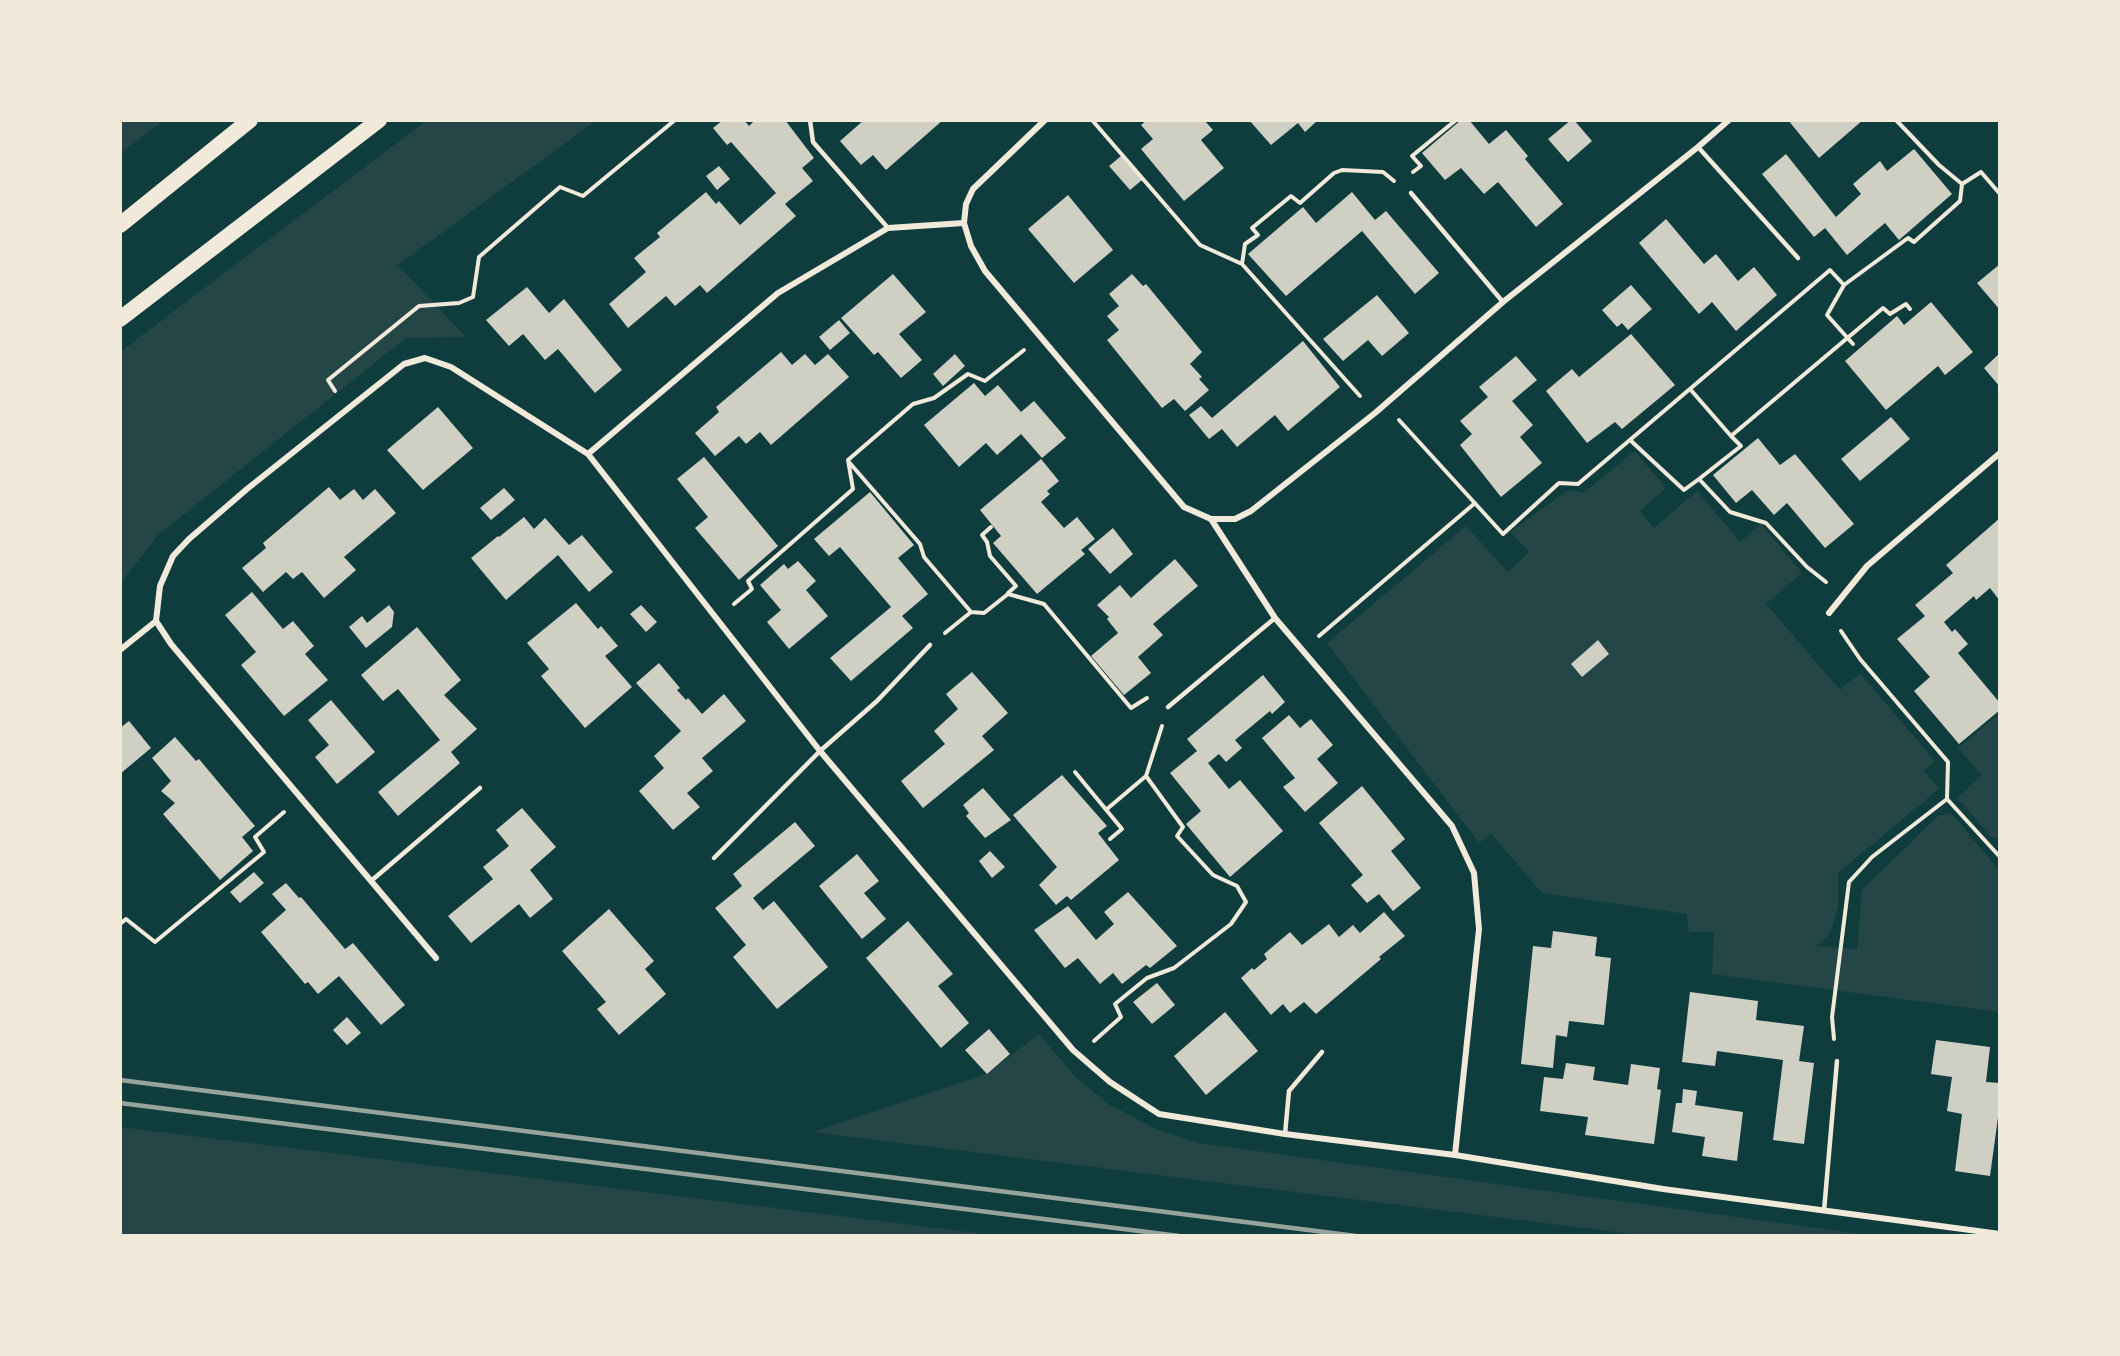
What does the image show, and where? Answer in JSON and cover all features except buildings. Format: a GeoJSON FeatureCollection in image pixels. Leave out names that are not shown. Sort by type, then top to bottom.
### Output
{"type":"FeatureCollection","features":[{"type":"Feature","properties":{"kind":"highway"},"geometry":{"type":"LineString","coordinates":[[120,225],[250,120]]}},
{"type":"Feature","properties":{"kind":"highway"},"geometry":{"type":"LineString","coordinates":[[120,319],[379,120]]}},
{"type":"Feature","properties":{"kind":"street"},"geometry":{"type":"LineString","coordinates":[[1045,120],[973,189],[966,204],[964,223],[971,246],[985,271],[1184,507],[1210,519],[1235,519],[1251,511],[1375,412],[1503,302],[1729,120]]}},
{"type":"Feature","properties":{"kind":"street"},"geometry":{"type":"LineString","coordinates":[[588,454],[778,293],[888,228],[964,223]]}},
{"type":"Feature","properties":{"kind":"street"},"geometry":{"type":"LineString","coordinates":[[436,958],[171,644],[156,621],[160,586],[173,556],[189,539],[247,489],[404,364],[425,358],[451,367],[588,454],[820,751],[1078,1055],[1110,1082],[1159,1114],[1285,1134],[1455,1155],[1663,1189],[2000,1234]]}},
{"type":"Feature","properties":{"kind":"street"},"geometry":{"type":"LineString","coordinates":[[1829,613],[1867,566],[2000,453]]}},
{"type":"Feature","properties":{"kind":"street"},"geometry":{"type":"LineString","coordinates":[[1210,519],[1275,618],[1452,826],[1474,873],[1479,929],[1455,1155]]}},
{"type":"Feature","properties":{"kind":"street"},"geometry":{"type":"LineString","coordinates":[[120,650],[156,621]]}},
{"type":"Feature","properties":{"kind":"lane"},"geometry":{"type":"LineString","coordinates":[[810,120],[813,142],[888,228]]}},
{"type":"Feature","properties":{"kind":"lane"},"geometry":{"type":"LineString","coordinates":[[1698,147],[1798,258]]}},
{"type":"Feature","properties":{"kind":"lane"},"geometry":{"type":"LineString","coordinates":[[1411,193],[1503,302]]}},
{"type":"Feature","properties":{"kind":"lane"},"geometry":{"type":"LineString","coordinates":[[1168,707],[1275,618]]}},
{"type":"Feature","properties":{"kind":"lane"},"geometry":{"type":"LineString","coordinates":[[714,858],[820,751],[877,701],[930,645]]}},
{"type":"Feature","properties":{"kind":"lane"},"geometry":{"type":"LineString","coordinates":[[371,881],[480,788]]}},
{"type":"Feature","properties":{"kind":"lane"},"geometry":{"type":"LineString","coordinates":[[1285,1134],[1289,1091],[1322,1052]]}},
{"type":"Feature","properties":{"kind":"lane"},"geometry":{"type":"LineString","coordinates":[[1824,1210],[1837,1061]]}},
{"type":"Feature","properties":{"kind":"path"},"geometry":{"type":"LineString","coordinates":[[346,410],[328,380],[419,306],[459,303],[473,297],[479,257],[560,187],[583,196],[675,120]]}},
{"type":"Feature","properties":{"kind":"path"},"geometry":{"type":"LineString","coordinates":[[1092,120],[1200,245],[1242,264],[1375,412]]}},
{"type":"Feature","properties":{"kind":"path"},"geometry":{"type":"LineString","coordinates":[[1399,184],[1421,166],[1412,156],[1456,120]]}},
{"type":"Feature","properties":{"kind":"path"},"geometry":{"type":"LineString","coordinates":[[1896,120],[1939,165],[1962,184]]}},
{"type":"Feature","properties":{"kind":"path"},"geometry":{"type":"LineString","coordinates":[[1242,264],[1245,244],[1258,234],[1252,228],[1291,196],[1300,203],[1334,173],[1342,170],[1383,172],[1411,193]]}},
{"type":"Feature","properties":{"kind":"path"},"geometry":{"type":"LineString","coordinates":[[1962,184],[1981,172],[2000,194]]}},
{"type":"Feature","properties":{"kind":"path"},"geometry":{"type":"LineString","coordinates":[[1852,344],[1827,315],[1844,285],[1908,238],[1914,242],[1960,201],[1962,184]]}},
{"type":"Feature","properties":{"kind":"path"},"geometry":{"type":"LineString","coordinates":[[1384,404],[1503,534],[1559,483],[1578,484],[1830,270],[1844,285]]}},
{"type":"Feature","properties":{"kind":"path"},"geometry":{"type":"LineString","coordinates":[[1731,436],[1883,308],[1890,314],[1906,304],[1910,309]]}},
{"type":"Feature","properties":{"kind":"path"},"geometry":{"type":"LineString","coordinates":[[848,460],[913,404],[934,398],[968,374],[985,381],[1041,337]]}},
{"type":"Feature","properties":{"kind":"path"},"geometry":{"type":"LineString","coordinates":[[1630,440],[1684,490],[1741,446],[1690,389]]}},
{"type":"Feature","properties":{"kind":"path"},"geometry":{"type":"LineString","coordinates":[[848,460],[920,544],[924,557],[971,612]]}},
{"type":"Feature","properties":{"kind":"path"},"geometry":{"type":"LineString","coordinates":[[715,619],[752,589],[748,581],[853,489],[848,460]]}},
{"type":"Feature","properties":{"kind":"path"},"geometry":{"type":"LineString","coordinates":[[1699,479],[1730,512],[1766,523],[1807,567],[1843,595]]}},
{"type":"Feature","properties":{"kind":"path"},"geometry":{"type":"LineString","coordinates":[[1302,651],[1475,503]]}},
{"type":"Feature","properties":{"kind":"path"},"geometry":{"type":"LineString","coordinates":[[930,645],[971,612],[984,613],[1016,586],[990,556],[987,543],[982,535],[991,527]]}},
{"type":"Feature","properties":{"kind":"path"},"geometry":{"type":"LineString","coordinates":[[1008,594],[1044,604],[1131,708],[1152,695],[1168,707],[1146,776],[1107,809]]}},
{"type":"Feature","properties":{"kind":"path"},"geometry":{"type":"LineString","coordinates":[[1829,613],[1860,659],[1948,762],[1947,799],[2000,857]]}},
{"type":"Feature","properties":{"kind":"path"},"geometry":{"type":"LineString","coordinates":[[1075,772],[1122,829],[1110,839]]}},
{"type":"Feature","properties":{"kind":"path"},"geometry":{"type":"LineString","coordinates":[[1078,1055],[1121,1017],[1115,1004],[1147,978],[1174,968],[1231,924],[1246,902],[1238,886],[1213,875],[1177,836],[1183,827],[1146,776]]}},
{"type":"Feature","properties":{"kind":"path"},"geometry":{"type":"LineString","coordinates":[[120,924],[126,919],[155,942],[264,852],[255,837],[301,797]]}},
{"type":"Feature","properties":{"kind":"path"},"geometry":{"type":"LineString","coordinates":[[1837,1061],[1832,1017],[1848,882],[1872,857],[1947,799]]}},
{"type":"Feature","properties":{"kind":"shaded area"},"geometry":{"type":"Polygon","coordinates":[[[120,120],[164,120],[120,153],[120,120]]]}},
{"type":"Feature","properties":{"kind":"shaded area"},"geometry":{"type":"Polygon","coordinates":[[[427,120],[597,120],[398,265],[466,337],[406,338],[158,535],[120,584],[120,352],[427,120]]]}},
{"type":"Feature","properties":{"kind":"shaded area"},"geometry":{"type":"Polygon","coordinates":[[[1635,451],[1666,488],[1640,511],[1654,528],[1697,491],[1740,542],[1761,524],[1802,573],[1766,604],[1840,690],[1860,673],[1935,761],[1924,771],[1939,789],[1838,873],[1838,907],[1829,936],[1816,946],[1857,949],[1862,890],[1938,816],[1951,813],[2000,871],[2000,1012],[1712,974],[1714,932],[1689,932],[1687,914],[1542,893],[1491,833],[1479,843],[1327,643],[1466,526],[1508,572],[1529,552],[1510,532],[1568,490],[1583,493],[1635,451]]]}},
{"type":"Feature","properties":{"kind":"shaded area"},"geometry":{"type":"Polygon","coordinates":[[[2000,713],[2000,838],[1992,838],[1957,798],[1982,775],[1958,748],[2000,713]]]}},
{"type":"Feature","properties":{"kind":"shaded area"},"geometry":{"type":"Polygon","coordinates":[[[1039,1034],[1076,1078],[1110,1105],[1154,1128],[1198,1143],[1875,1236],[1648,1236],[813,1132],[987,1074],[1039,1034]]]}},
{"type":"Feature","properties":{"kind":"shaded area"},"geometry":{"type":"Polygon","coordinates":[[[120,1127],[977,1233],[976,1236],[120,1236],[120,1127]]]}},
{"type":"Feature","properties":{"kind":"railway"},"geometry":{"type":"LineString","coordinates":[[120,1080],[1356,1236]]}},
{"type":"Feature","properties":{"kind":"railway"},"geometry":{"type":"LineString","coordinates":[[120,1103],[1179,1236]]}}]}
